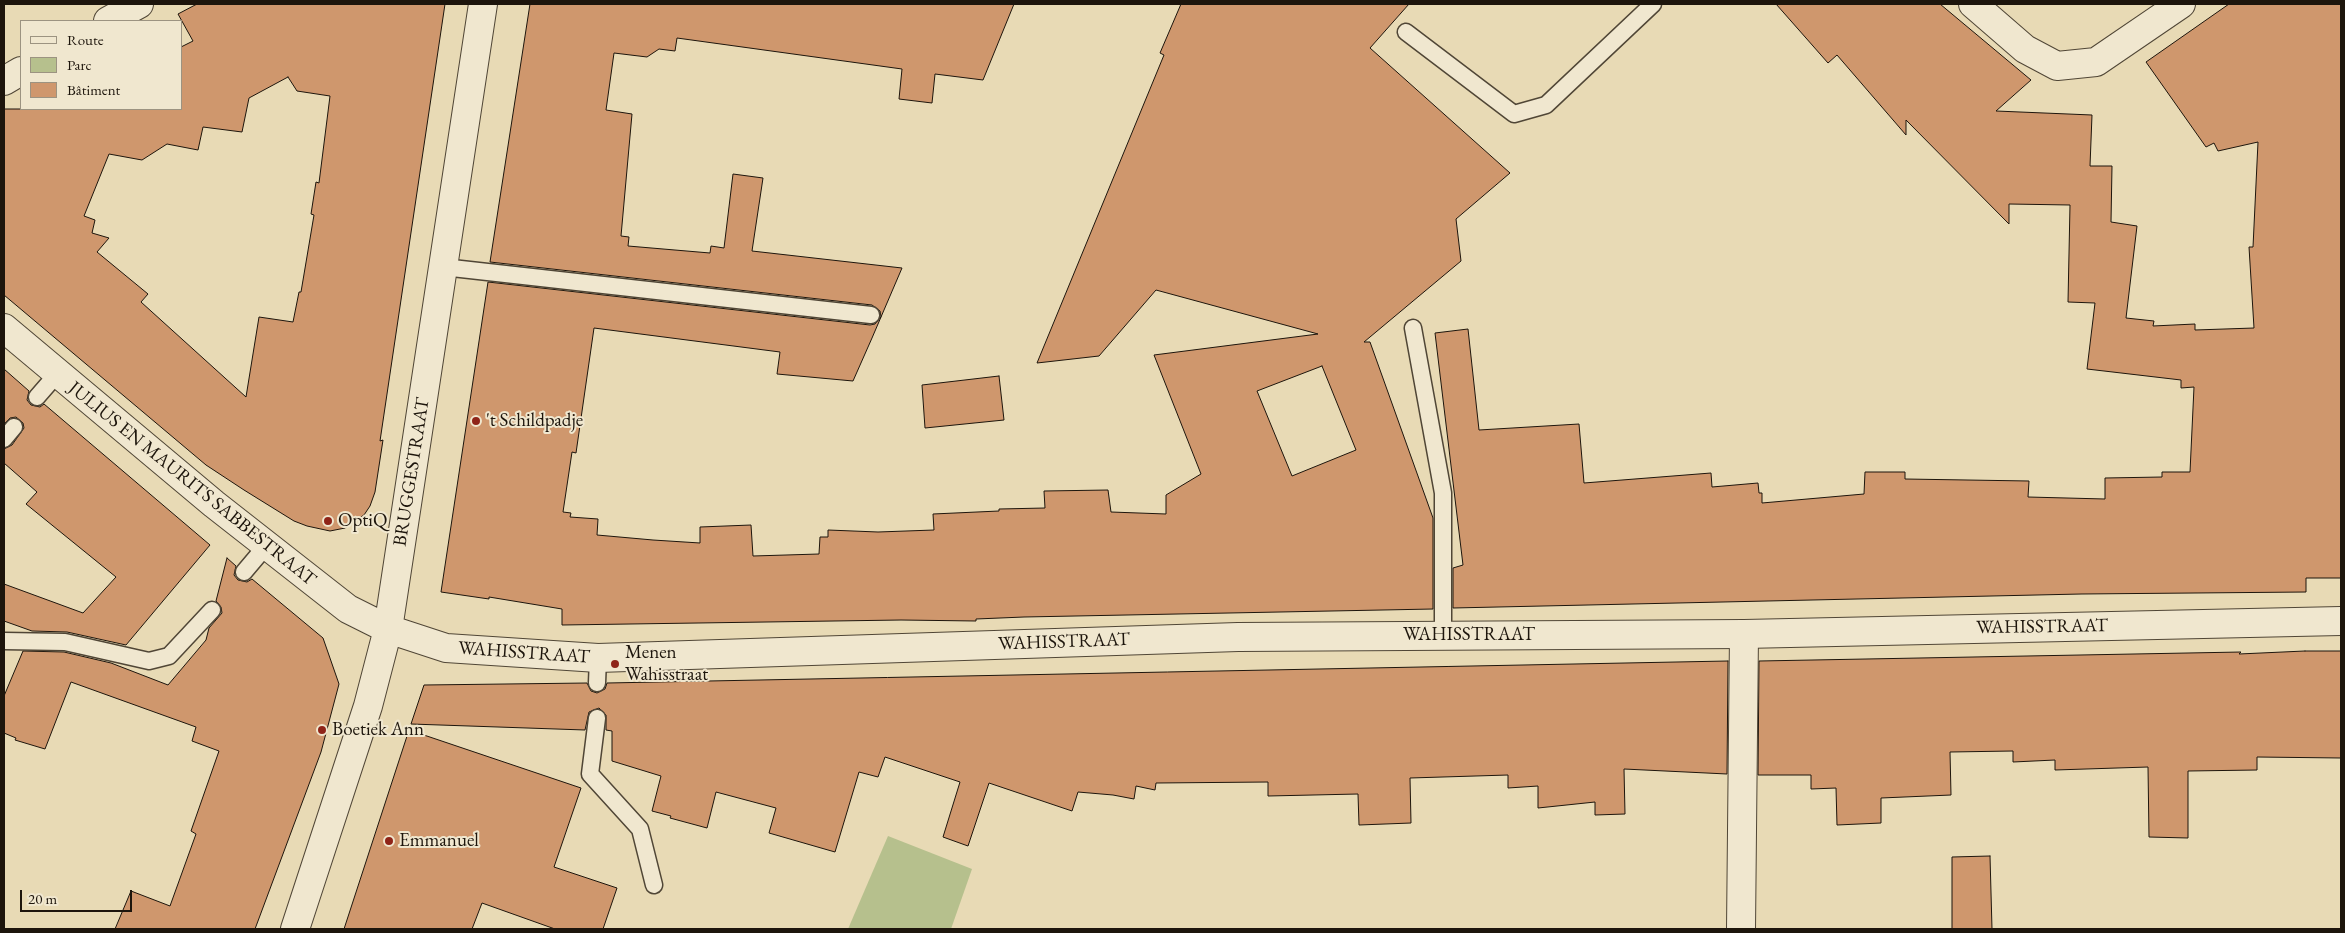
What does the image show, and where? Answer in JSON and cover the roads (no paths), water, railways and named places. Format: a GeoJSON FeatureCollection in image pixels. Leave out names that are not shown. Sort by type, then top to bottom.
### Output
{"type":"FeatureCollection","features":[{"type":"Feature","properties":{"kind":"street"},"geometry":{"type":"LineString","coordinates":[[110,20],[139,4]]}},
{"type":"Feature","properties":{"kind":"street","name":"BRUGGESTRAAT"},"geometry":{"type":"LineString","coordinates":[[295,929],[368,706],[388,629],[483,4]]}},
{"type":"Feature","properties":{"kind":"street"},"geometry":{"type":"LineString","coordinates":[[1973,4],[2025,49],[2057,66],[2096,62],[2180,4]]}},
{"type":"Feature","properties":{"kind":"street"},"geometry":{"type":"LineString","coordinates":[[4,81],[20,72]]}},
{"type":"Feature","properties":{"kind":"street","name":"JULIUS EN MAURITS SABBESTRAAT"},"geometry":{"type":"LineString","coordinates":[[4,328],[266,546],[348,609],[388,629]]}},
{"type":"Feature","properties":{"kind":"street","name":"WAHISSTRAAT"},"geometry":{"type":"LineString","coordinates":[[388,629],[446,648],[597,670],[1218,638],[1744,634],[2341,621]]}},
{"type":"Feature","properties":{"kind":"street"},"geometry":{"type":"LineString","coordinates":[[1741,929],[1744,634]]}},
{"type":"Feature","properties":{"kind":"lane"},"geometry":{"type":"LineString","coordinates":[[1406,32],[1514,114],[1546,105],[1653,4]]}},
{"type":"Feature","properties":{"kind":"lane"},"geometry":{"type":"LineString","coordinates":[[443,267],[871,315]]}},
{"type":"Feature","properties":{"kind":"lane"},"geometry":{"type":"LineString","coordinates":[[1414,328],[1443,493],[1443,635]]}},
{"type":"Feature","properties":{"kind":"lane"},"geometry":{"type":"LineString","coordinates":[[37,397],[57,374]]}},
{"type":"Feature","properties":{"kind":"lane"},"geometry":{"type":"LineString","coordinates":[[244,572],[266,546]]}},
{"type":"Feature","properties":{"kind":"lane"},"geometry":{"type":"LineString","coordinates":[[4,642],[65,642],[149,661],[169,656],[212,610]]}},
{"type":"Feature","properties":{"kind":"lane"},"geometry":{"type":"LineString","coordinates":[[597,718],[590,774],[640,829],[654,885]]}},
{"type":"Feature","properties":{"kind":"place","name":"'t Schildpadje"},"geometry":{"type":"Point","coordinates":[476,421]}},
{"type":"Feature","properties":{"kind":"place","name":"OptiQ"},"geometry":{"type":"Point","coordinates":[328,521]}},
{"type":"Feature","properties":{"kind":"place","name":"Menen Wahisstraat"},"geometry":{"type":"Point","coordinates":[615,664]}},
{"type":"Feature","properties":{"kind":"place","name":"Boetiek Ann"},"geometry":{"type":"Point","coordinates":[322,730]}},
{"type":"Feature","properties":{"kind":"place","name":"Emmanuel"},"geometry":{"type":"Point","coordinates":[389,841]}}]}
